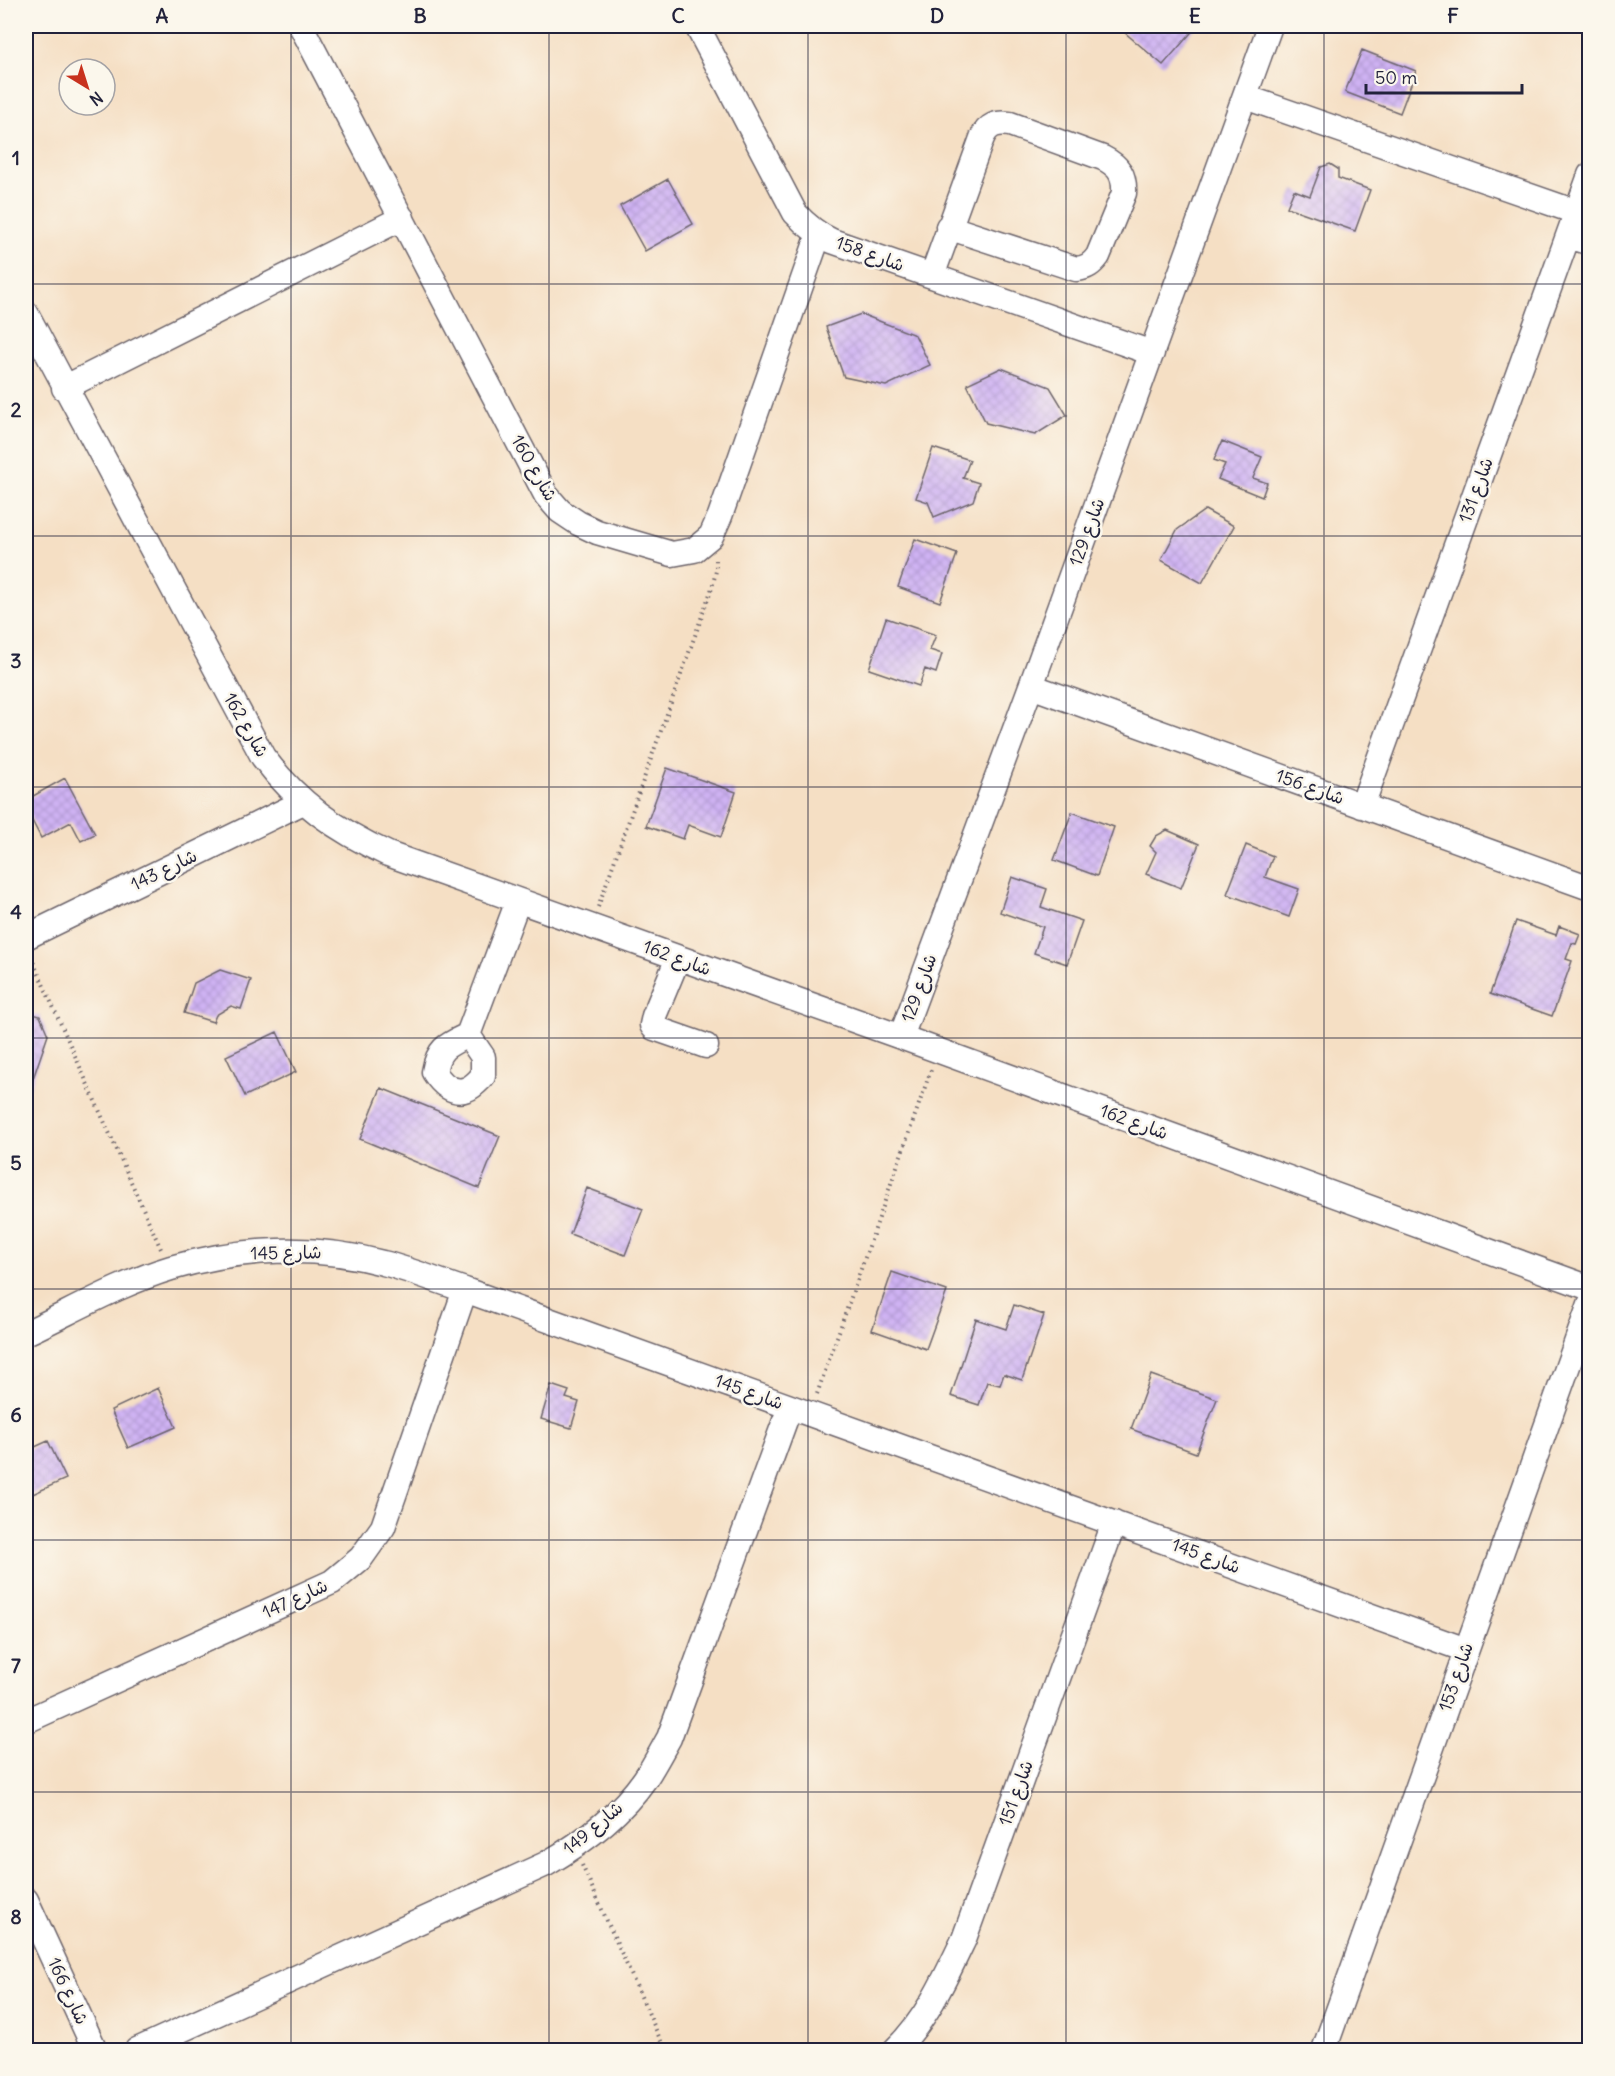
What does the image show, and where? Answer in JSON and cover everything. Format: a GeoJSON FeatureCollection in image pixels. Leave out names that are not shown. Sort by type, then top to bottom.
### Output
{"type":"FeatureCollection","features":[{"type":"Feature","properties":{"kind":"street","name":"شارع 160"},"geometry":{"type":"LineString","coordinates":[[301,26],[546,495],[560,511],[597,532],[672,554],[694,550],[711,536]]}},
{"type":"Feature","properties":{"kind":"street","name":"شارع 158"},"geometry":{"type":"LineString","coordinates":[[697,26],[795,213],[806,225],[832,241],[1152,353]]}},
{"type":"Feature","properties":{"kind":"street","name":"شارع 129"},"geometry":{"type":"LineString","coordinates":[[901,1037],[1270,26]]}},
{"type":"Feature","properties":{"kind":"street"},"geometry":{"type":"LineString","coordinates":[[1245,98],[1576,212]]}},
{"type":"Feature","properties":{"kind":"street"},"geometry":{"type":"LineString","coordinates":[[932,276],[948,227],[982,138],[986,130],[993,125],[1010,124],[1103,158],[1113,163],[1125,182],[1124,193],[1098,256],[1085,268],[1076,269],[948,227]]}},
{"type":"Feature","properties":{"kind":"street","name":"شارع 131"},"geometry":{"type":"LineString","coordinates":[[1362,806],[1579,239],[1576,212],[1590,175]]}},
{"type":"Feature","properties":{"kind":"street"},"geometry":{"type":"LineString","coordinates":[[64,388],[402,218]]}},
{"type":"Feature","properties":{"kind":"street"},"geometry":{"type":"LineString","coordinates":[[711,536],[819,234]]}},
{"type":"Feature","properties":{"kind":"street","name":"شارع 162"},"geometry":{"type":"LineString","coordinates":[[26,313],[263,757],[303,802],[358,840],[388,854],[901,1037],[1590,1288]]}},
{"type":"Feature","properties":{"kind":"street","name":"شارع 156"},"geometry":{"type":"LineString","coordinates":[[1031,686],[1590,888]]}},
{"type":"Feature","properties":{"kind":"street","name":"شارع 143"},"geometry":{"type":"LineString","coordinates":[[28,945],[303,802]]}},
{"type":"Feature","properties":{"kind":"street"},"geometry":{"type":"LineString","coordinates":[[468,1035],[518,901]]}},
{"type":"Feature","properties":{"kind":"street"},"geometry":{"type":"LineString","coordinates":[[678,958],[652,1025],[654,1028],[706,1046]]}},
{"type":"Feature","properties":{"kind":"street","name":"شارع 145"},"geometry":{"type":"LineString","coordinates":[[26,1333],[120,1289],[170,1269],[222,1256],[276,1250],[330,1252],[383,1263],[465,1290],[1466,1650]]}},
{"type":"Feature","properties":{"kind":"street","name":"شارع 147"},"geometry":{"type":"LineString","coordinates":[[26,1721],[332,1582],[361,1558],[383,1527],[465,1290]]}},
{"type":"Feature","properties":{"kind":"street","name":"شارع 153"},"geometry":{"type":"LineString","coordinates":[[1324,2050],[1590,1304]]}},
{"type":"Feature","properties":{"kind":"street","name":"شارع 149"},"geometry":{"type":"LineString","coordinates":[[137,2050],[516,1878],[575,1847],[612,1817],[644,1780],[669,1738],[800,1411]]}},
{"type":"Feature","properties":{"kind":"street","name":"شارع 151"},"geometry":{"type":"LineString","coordinates":[[895,2050],[907,2039],[940,1991],[964,1939],[1114,1523]]}},
{"type":"Feature","properties":{"kind":"street","name":"شارع 166"},"geometry":{"type":"LineString","coordinates":[[26,1900],[95,2050]]}},
{"type":"Feature","properties":{"kind":"path"},"geometry":{"type":"LineString","coordinates":[[591,927],[712,588],[716,562],[711,536]]}},
{"type":"Feature","properties":{"kind":"path"},"geometry":{"type":"LineString","coordinates":[[28,945],[170,1269]]}},
{"type":"Feature","properties":{"kind":"path"},"geometry":{"type":"LineString","coordinates":[[800,1411],[938,1051]]}},
{"type":"Feature","properties":{"kind":"path"},"geometry":{"type":"LineString","coordinates":[[575,1847],[665,2050]]}},
{"type":"Feature","properties":{"kind":"building"},"geometry":{"type":"Polygon","coordinates":[[[1117,26],[1197,26],[1163,65],[1117,26]]]}},
{"type":"Feature","properties":{"kind":"building"},"geometry":{"type":"Polygon","coordinates":[[[1418,26],[1432,26],[1431,30],[1418,26]]]}},
{"type":"Feature","properties":{"kind":"building"},"geometry":{"type":"Polygon","coordinates":[[[1362,50],[1416,71],[1400,113],[1345,92],[1362,50]]]}},
{"type":"Feature","properties":{"kind":"building"},"geometry":{"type":"Polygon","coordinates":[[[1330,164],[1338,169],[1338,178],[1370,190],[1355,231],[1287,207],[1294,190],[1310,196],[1321,167],[1330,164]]]}},
{"type":"Feature","properties":{"kind":"building"},"geometry":{"type":"Polygon","coordinates":[[[668,179],[693,224],[645,251],[620,206],[668,179]]]}},
{"type":"Feature","properties":{"kind":"building"},"geometry":{"type":"Polygon","coordinates":[[[861,314],[915,335],[930,365],[886,386],[844,377],[826,327],[861,314]]]}},
{"type":"Feature","properties":{"kind":"building"},"geometry":{"type":"Polygon","coordinates":[[[1001,368],[1050,387],[1067,415],[1035,435],[986,423],[967,384],[1001,368]]]}},
{"type":"Feature","properties":{"kind":"building"},"geometry":{"type":"Polygon","coordinates":[[[1222,441],[1262,457],[1253,478],[1267,483],[1262,497],[1218,479],[1225,464],[1214,460],[1222,441]]]}},
{"type":"Feature","properties":{"kind":"building"},"geometry":{"type":"Polygon","coordinates":[[[933,448],[970,460],[963,478],[979,483],[973,501],[934,517],[928,502],[916,498],[933,448]]]}},
{"type":"Feature","properties":{"kind":"building"},"geometry":{"type":"Polygon","coordinates":[[[1205,510],[1234,526],[1202,583],[1161,560],[1177,530],[1205,510]]]}},
{"type":"Feature","properties":{"kind":"building"},"geometry":{"type":"Polygon","coordinates":[[[915,539],[957,554],[940,602],[898,587],[915,539]]]}},
{"type":"Feature","properties":{"kind":"building"},"geometry":{"type":"Polygon","coordinates":[[[886,618],[936,635],[930,650],[942,654],[936,673],[925,669],[919,686],[869,669],[886,618]]]}},
{"type":"Feature","properties":{"kind":"building"},"geometry":{"type":"Polygon","coordinates":[[[667,768],[736,792],[721,837],[688,825],[683,839],[646,826],[667,768]]]}},
{"type":"Feature","properties":{"kind":"building"},"geometry":{"type":"Polygon","coordinates":[[[65,778],[95,834],[81,841],[71,822],[41,838],[26,809],[26,800],[65,778]]]}},
{"type":"Feature","properties":{"kind":"building"},"geometry":{"type":"Polygon","coordinates":[[[1072,812],[1114,827],[1097,876],[1054,860],[1072,812]]]}},
{"type":"Feature","properties":{"kind":"building"},"geometry":{"type":"Polygon","coordinates":[[[1167,830],[1199,844],[1181,888],[1146,874],[1156,852],[1150,846],[1156,836],[1167,830]]]}},
{"type":"Feature","properties":{"kind":"building"},"geometry":{"type":"Polygon","coordinates":[[[1246,845],[1273,856],[1265,877],[1299,889],[1289,917],[1227,894],[1246,845]]]}},
{"type":"Feature","properties":{"kind":"building"},"geometry":{"type":"Polygon","coordinates":[[[1012,877],[1047,889],[1041,907],[1082,921],[1067,964],[1034,953],[1043,927],[1000,912],[1012,877]]]}},
{"type":"Feature","properties":{"kind":"building"},"geometry":{"type":"Polygon","coordinates":[[[1516,921],[1556,935],[1559,926],[1580,934],[1576,944],[1572,943],[1566,959],[1572,961],[1552,1016],[1490,994],[1516,921]]]}},
{"type":"Feature","properties":{"kind":"building"},"geometry":{"type":"Polygon","coordinates":[[[220,970],[251,980],[241,1009],[231,1006],[216,1015],[213,1022],[184,1013],[194,983],[220,970]]]}},
{"type":"Feature","properties":{"kind":"building"},"geometry":{"type":"Polygon","coordinates":[[[26,1012],[40,1016],[48,1035],[29,1090],[26,1089],[26,1012]]]}},
{"type":"Feature","properties":{"kind":"building"},"geometry":{"type":"Polygon","coordinates":[[[277,1032],[296,1072],[245,1096],[226,1056],[277,1032]]]}},
{"type":"Feature","properties":{"kind":"building"},"geometry":{"type":"Polygon","coordinates":[[[381,1088],[500,1136],[479,1188],[360,1139],[381,1088]]]}},
{"type":"Feature","properties":{"kind":"building"},"geometry":{"type":"Polygon","coordinates":[[[587,1188],[643,1209],[625,1255],[570,1234],[587,1188]]]}},
{"type":"Feature","properties":{"kind":"building"},"geometry":{"type":"Polygon","coordinates":[[[892,1272],[947,1291],[926,1349],[872,1330],[892,1272]]]}},
{"type":"Feature","properties":{"kind":"building"},"geometry":{"type":"Polygon","coordinates":[[[1014,1305],[1044,1315],[1022,1380],[1004,1374],[1000,1385],[987,1382],[979,1405],[951,1396],[976,1319],[1006,1329],[1014,1305]]]}},
{"type":"Feature","properties":{"kind":"building"},"geometry":{"type":"Polygon","coordinates":[[[1151,1375],[1217,1399],[1196,1453],[1131,1429],[1151,1375]]]}},
{"type":"Feature","properties":{"kind":"building"},"geometry":{"type":"Polygon","coordinates":[[[551,1385],[569,1391],[566,1398],[579,1402],[571,1428],[541,1419],[551,1385]]]}},
{"type":"Feature","properties":{"kind":"building"},"geometry":{"type":"Polygon","coordinates":[[[158,1388],[176,1427],[128,1448],[111,1410],[158,1388]]]}},
{"type":"Feature","properties":{"kind":"building"},"geometry":{"type":"Polygon","coordinates":[[[48,1441],[66,1479],[26,1497],[26,1451],[48,1441]]]}}]}
